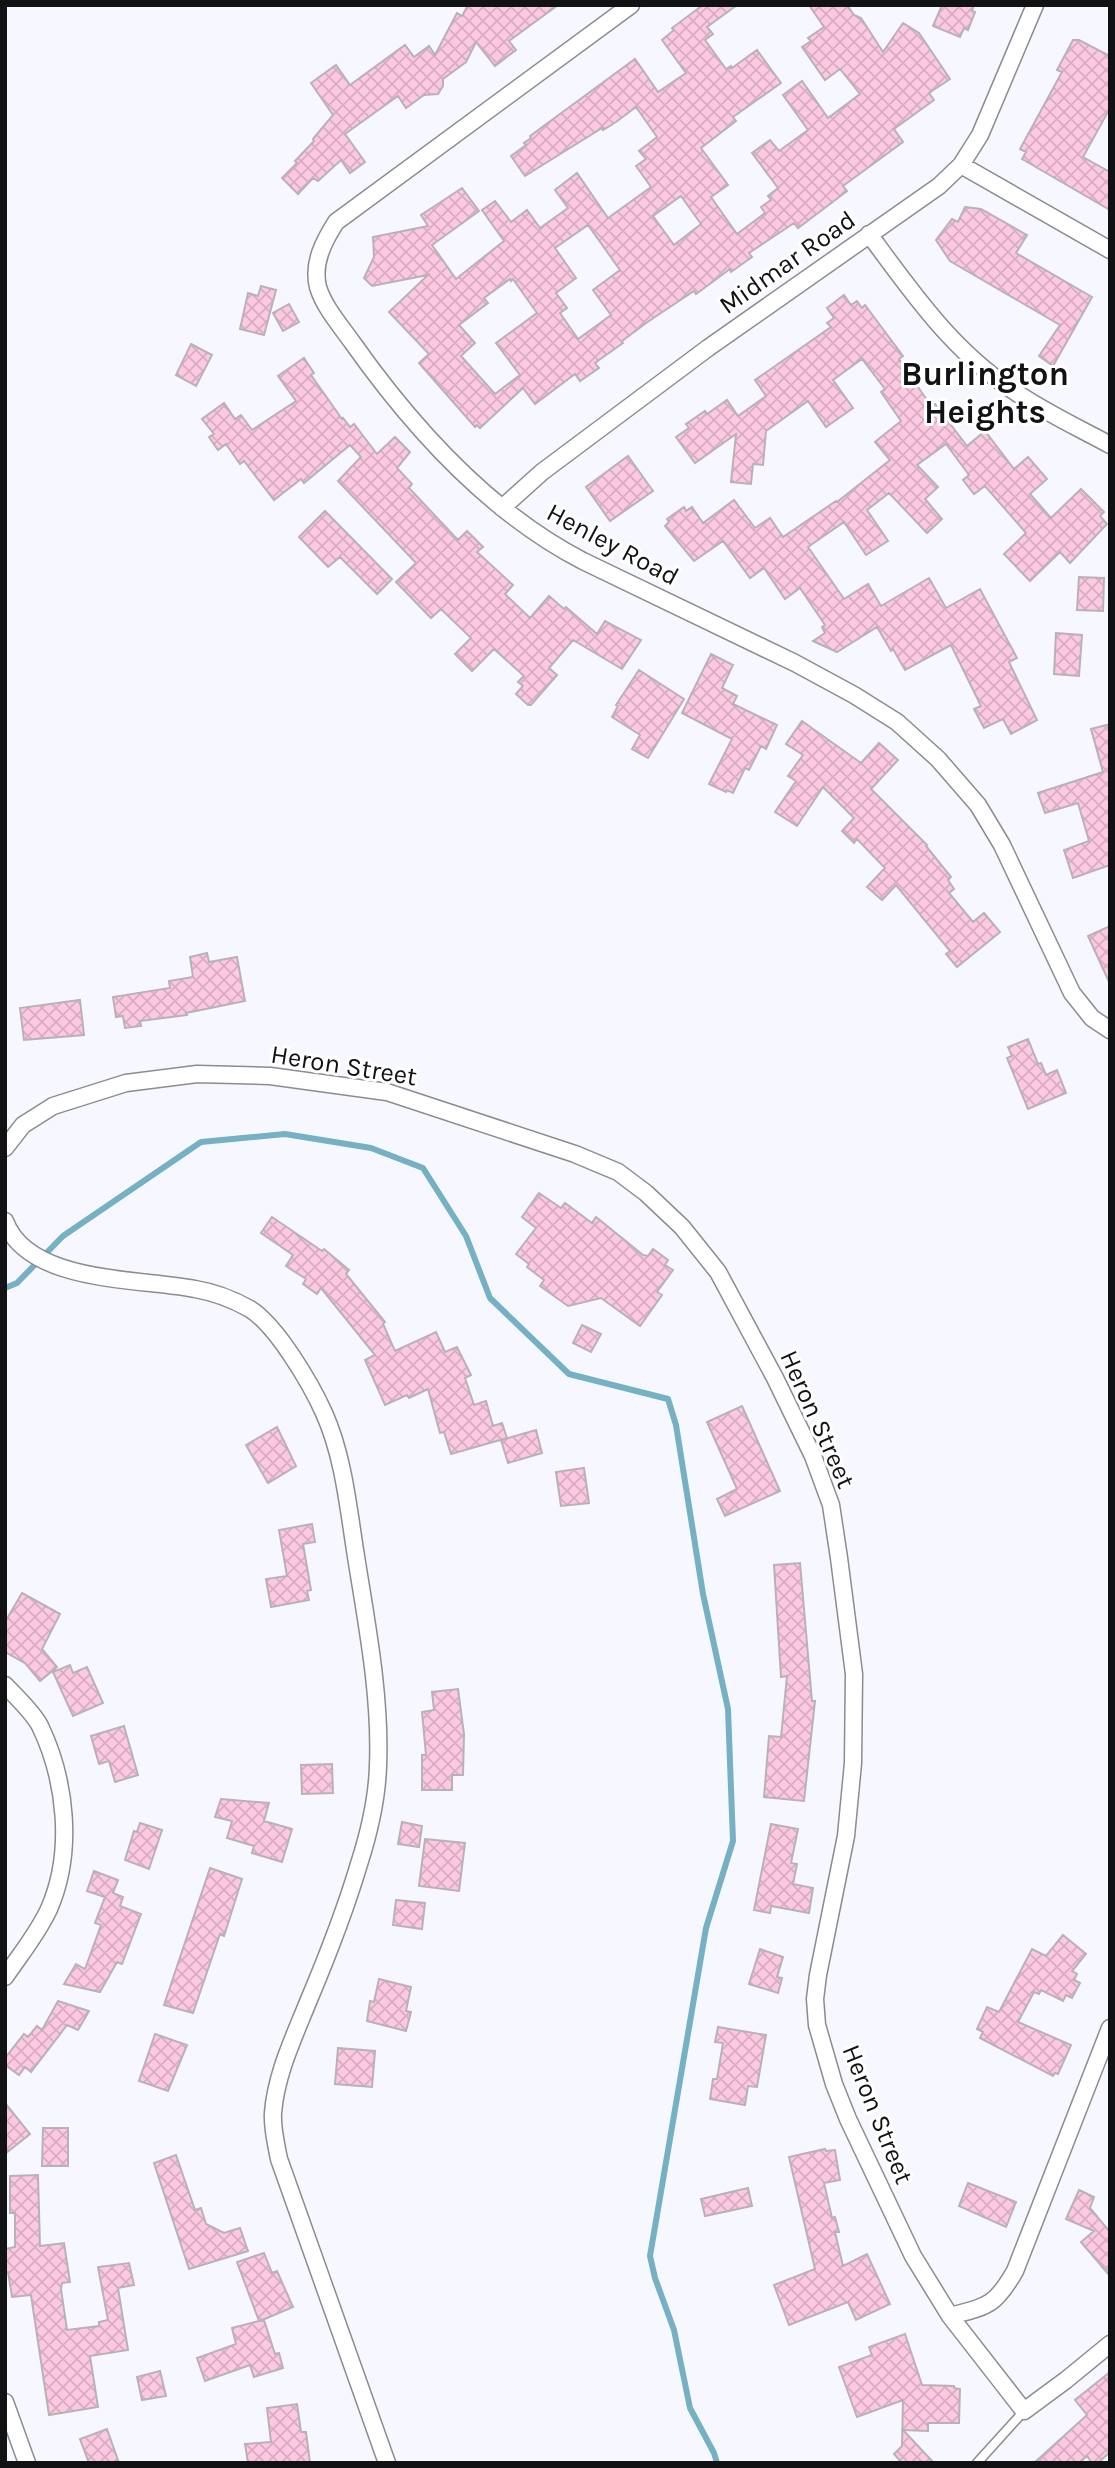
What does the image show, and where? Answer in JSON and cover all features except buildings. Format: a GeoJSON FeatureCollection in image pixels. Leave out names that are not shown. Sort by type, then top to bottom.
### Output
{"type":"FeatureCollection","features":[{"type":"Feature","properties":{"kind":"street","name":"Henley Road"},"geometry":{"type":"LineString","coordinates":[[631,5],[336,222],[322,243],[317,266],[318,286],[329,309],[386,390],[502,508],[552,545],[795,663],[854,695],[897,722],[938,759],[978,805],[1002,845],[1072,993],[1092,1018],[1110,1030]]}},
{"type":"Feature","properties":{"kind":"street","name":"Midmar Road"},"geometry":{"type":"LineString","coordinates":[[502,508],[542,472],[708,348],[939,186],[961,165],[980,135],[1035,5]]}},
{"type":"Feature","properties":{"kind":"street"},"geometry":{"type":"LineString","coordinates":[[961,165],[1110,250]]}},
{"type":"Feature","properties":{"kind":"street"},"geometry":{"type":"LineString","coordinates":[[869,234],[924,308],[967,354],[1010,389],[1110,445]]}},
{"type":"Feature","properties":{"kind":"street","name":"Heron Street"},"geometry":{"type":"LineString","coordinates":[[5,1148],[23,1125],[53,1106],[126,1083],[197,1074],[270,1076],[363,1088],[428,1104],[575,1154],[618,1172],[646,1193],[682,1227],[718,1272],[775,1378],[813,1456],[831,1505],[854,1674],[853,1763],[846,1836],[815,1998],[817,2025],[834,2084],[913,2256],[950,2315],[1024,2411]]}},
{"type":"Feature","properties":{"kind":"street"},"geometry":{"type":"LineString","coordinates":[[5,1221],[16,1242],[49,1263],[71,1271],[196,1289],[250,1309],[266,1322],[289,1353],[324,1414],[337,1451],[369,1641],[377,1716],[378,1766],[372,1812],[359,1864],[326,1958],[286,2055],[277,2085],[273,2115],[283,2171],[387,2463]]}},
{"type":"Feature","properties":{"kind":"street"},"geometry":{"type":"LineString","coordinates":[[5,1685],[38,1723],[56,1767],[64,1818],[61,1870],[49,1909],[5,1977]]}},
{"type":"Feature","properties":{"kind":"street"},"geometry":{"type":"LineString","coordinates":[[950,2315],[991,2303],[1004,2290],[1015,2271],[1110,2028]]}},
{"type":"Feature","properties":{"kind":"street"},"geometry":{"type":"LineString","coordinates":[[1024,2411],[1066,2381],[1110,2344]]}},
{"type":"Feature","properties":{"kind":"street"},"geometry":{"type":"LineString","coordinates":[[5,2402],[27,2463]]}},
{"type":"Feature","properties":{"kind":"lane"},"geometry":{"type":"LineString","coordinates":[[978,2463],[1024,2411]]}},
{"type":"Feature","properties":{"kind":"waterway"},"geometry":{"type":"LineString","coordinates":[[5,1288],[17,1283],[63,1236],[201,1142],[285,1134],[371,1148],[423,1168],[466,1236],[490,1298],[569,1374],[668,1399],[676,1425],[703,1594],[728,1709],[733,1841],[706,1928],[650,2256],[674,2330],[690,2408],[717,2463]]}},
{"type":"Feature","properties":{"kind":"district","name":"Burlington Heights"},"geometry":{"type":"Point","coordinates":[985,392]}}]}
